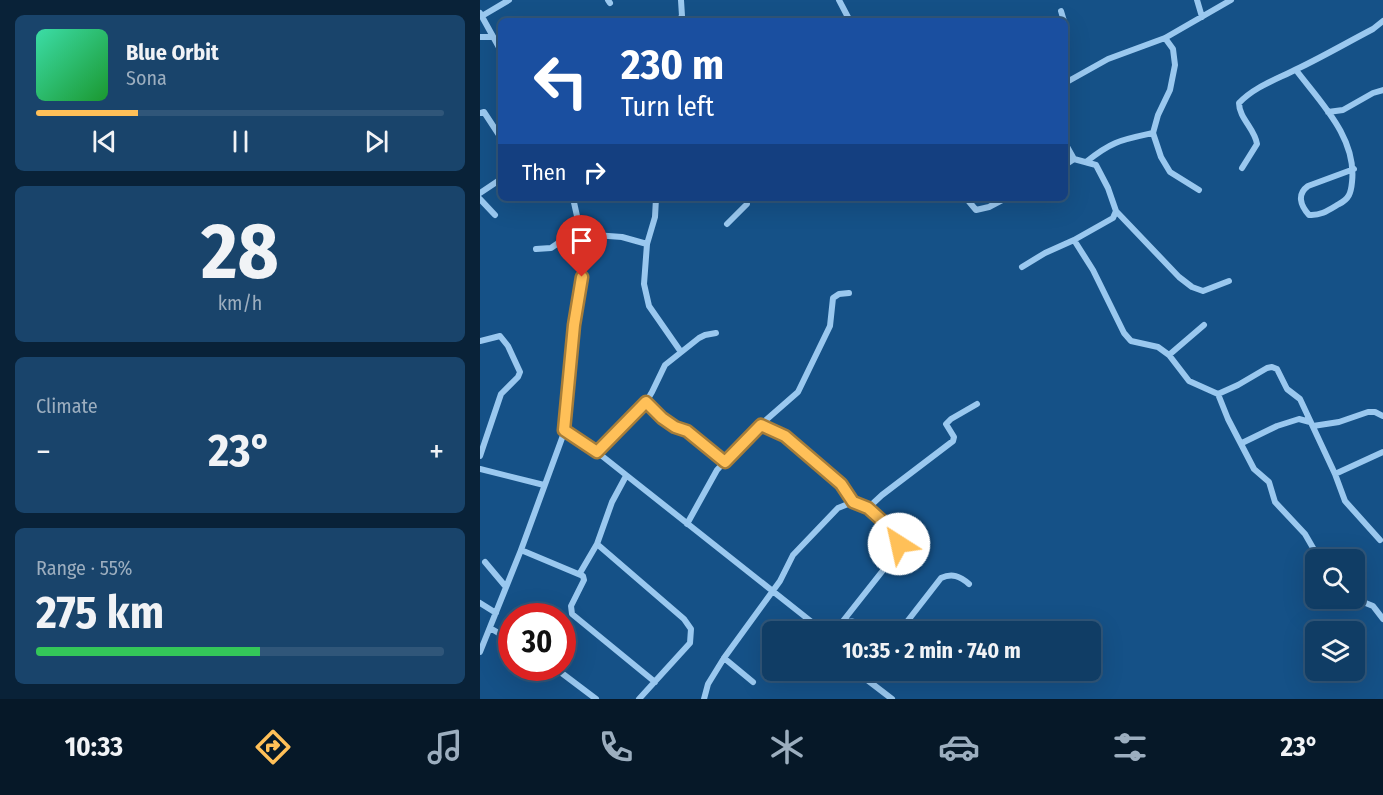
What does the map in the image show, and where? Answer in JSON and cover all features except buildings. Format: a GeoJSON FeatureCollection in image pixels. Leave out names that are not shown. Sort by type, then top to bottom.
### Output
{"type":"FeatureCollection","features":[{"type":"Feature","properties":{"kind":"street"},"geometry":{"type":"LineString","coordinates":[[498,46],[481,15],[509,0]]}},
{"type":"Feature","properties":{"kind":"street"},"geometry":{"type":"LineString","coordinates":[[680,18],[681,0]]}},
{"type":"Feature","properties":{"kind":"street"},"geometry":{"type":"LineString","coordinates":[[839,0],[846,18]]}},
{"type":"Feature","properties":{"kind":"street"},"geometry":{"type":"LineString","coordinates":[[1197,0],[1202,17]]}},
{"type":"Feature","properties":{"kind":"street"},"geometry":{"type":"LineString","coordinates":[[1068,81],[1108,59],[1165,38],[1231,0]]}},
{"type":"Feature","properties":{"kind":"street"},"geometry":{"type":"LineString","coordinates":[[1061,11],[1063,18]]}},
{"type":"Feature","properties":{"kind":"street"},"geometry":{"type":"LineString","coordinates":[[1242,168],[1257,144],[1256,135],[1239,110],[1239,103],[1276,78],[1296,70],[1373,29],[1383,21]]}},
{"type":"Feature","properties":{"kind":"street"},"geometry":{"type":"LineString","coordinates":[[480,37],[493,37]]}},
{"type":"Feature","properties":{"kind":"street"},"geometry":{"type":"LineString","coordinates":[[1165,38],[1173,49],[1175,65],[1170,90],[1158,115],[1154,134],[1161,157],[1170,172],[1199,190]]}},
{"type":"Feature","properties":{"kind":"street"},"geometry":{"type":"LineString","coordinates":[[1296,70],[1345,137],[1354,169],[1351,191],[1344,202],[1318,215],[1309,215],[1300,198],[1302,190],[1354,169]]}},
{"type":"Feature","properties":{"kind":"street"},"geometry":{"type":"LineString","coordinates":[[1328,112],[1343,110],[1383,90]]}},
{"type":"Feature","properties":{"kind":"street"},"geometry":{"type":"LineString","coordinates":[[480,113],[483,112],[487,116],[498,133]]}},
{"type":"Feature","properties":{"kind":"street"},"geometry":{"type":"LineString","coordinates":[[1086,162],[1102,148],[1118,140],[1154,134]]}},
{"type":"Feature","properties":{"kind":"street"},"geometry":{"type":"LineString","coordinates":[[1068,148],[1074,159],[1096,165],[1116,211],[1179,277],[1192,287],[1203,291],[1229,281]]}},
{"type":"Feature","properties":{"kind":"street"},"geometry":{"type":"LineString","coordinates":[[1068,163],[1074,159]]}},
{"type":"Feature","properties":{"kind":"street"},"geometry":{"type":"LineString","coordinates":[[480,193],[498,181]]}},
{"type":"Feature","properties":{"kind":"street"},"geometry":{"type":"LineString","coordinates":[[480,199],[495,215]]}},
{"type":"Feature","properties":{"kind":"street"},"geometry":{"type":"LineString","coordinates":[[480,652],[521,550],[564,430],[583,260],[574,201]]}},
{"type":"Feature","properties":{"kind":"street"},"geometry":{"type":"LineString","coordinates":[[656,201],[655,217],[647,244],[644,284],[649,306],[681,352]]}},
{"type":"Feature","properties":{"kind":"street"},"geometry":{"type":"LineString","coordinates":[[727,225],[747,204],[746,201]]}},
{"type":"Feature","properties":{"kind":"street"},"geometry":{"type":"LineString","coordinates":[[968,201],[976,210],[989,207],[1000,201]]}},
{"type":"Feature","properties":{"kind":"street"},"geometry":{"type":"LineString","coordinates":[[1022,267],[1085,232],[1108,222],[1116,211]]}},
{"type":"Feature","properties":{"kind":"street"},"geometry":{"type":"LineString","coordinates":[[537,249],[551,248],[580,231],[622,237],[647,244]]}},
{"type":"Feature","properties":{"kind":"street"},"geometry":{"type":"LineString","coordinates":[[1074,240],[1127,337],[1138,343],[1154,345],[1169,356],[1189,381],[1218,394],[1228,419],[1242,442],[1254,469],[1269,482],[1275,502],[1305,534],[1314,549]]}},
{"type":"Feature","properties":{"kind":"street"},"geometry":{"type":"LineString","coordinates":[[687,524],[717,470],[761,425],[798,392],[830,326],[833,298],[838,294],[849,293]]}},
{"type":"Feature","properties":{"kind":"street"},"geometry":{"type":"LineString","coordinates":[[1169,356],[1204,325]]}},
{"type":"Feature","properties":{"kind":"street"},"geometry":{"type":"LineString","coordinates":[[597,452],[646,402],[665,365],[705,334],[716,333]]}},
{"type":"Feature","properties":{"kind":"street"},"geometry":{"type":"LineString","coordinates":[[480,341],[500,336],[508,346],[520,372],[501,394],[480,456]]}},
{"type":"Feature","properties":{"kind":"street"},"geometry":{"type":"LineString","coordinates":[[1218,394],[1267,368],[1275,367],[1287,389],[1300,399],[1345,501],[1380,540]]}},
{"type":"Feature","properties":{"kind":"street"},"geometry":{"type":"LineString","coordinates":[[646,402],[662,418],[675,427],[687,431],[725,462]]}},
{"type":"Feature","properties":{"kind":"street"},"geometry":{"type":"LineString","coordinates":[[868,508],[953,441],[954,437],[946,424],[977,404]]}},
{"type":"Feature","properties":{"kind":"street"},"geometry":{"type":"LineString","coordinates":[[1242,442],[1299,418],[1311,424],[1339,422],[1368,412],[1375,412],[1383,416]]}},
{"type":"Feature","properties":{"kind":"street"},"geometry":{"type":"LineString","coordinates":[[761,425],[785,436],[841,484],[853,502],[868,508],[900,539],[888,564],[842,621]]}},
{"type":"Feature","properties":{"kind":"street"},"geometry":{"type":"LineString","coordinates":[[564,430],[597,452],[771,591],[812,621]]}},
{"type":"Feature","properties":{"kind":"street"},"geometry":{"type":"LineString","coordinates":[[1335,474],[1383,452]]}},
{"type":"Feature","properties":{"kind":"street"},"geometry":{"type":"LineString","coordinates":[[480,470],[544,485]]}},
{"type":"Feature","properties":{"kind":"street"},"geometry":{"type":"LineString","coordinates":[[580,573],[597,544],[612,502],[626,476]]}},
{"type":"Feature","properties":{"kind":"street"},"geometry":{"type":"LineString","coordinates":[[704,699],[708,684],[724,658],[780,581],[793,555],[838,508],[853,502]]}},
{"type":"Feature","properties":{"kind":"street"},"geometry":{"type":"LineString","coordinates":[[597,544],[684,619],[691,629],[690,644],[639,699]]}},
{"type":"Feature","properties":{"kind":"street"},"geometry":{"type":"LineString","coordinates":[[521,550],[580,573],[584,580],[571,606],[572,614],[655,682]]}},
{"type":"Feature","properties":{"kind":"street"},"geometry":{"type":"LineString","coordinates":[[485,562],[506,587]]}},
{"type":"Feature","properties":{"kind":"street"},"geometry":{"type":"LineString","coordinates":[[908,621],[941,578],[957,576],[969,584]]}},
{"type":"Feature","properties":{"kind":"street"},"geometry":{"type":"LineString","coordinates":[[480,603],[496,613]]}},
{"type":"Feature","properties":{"kind":"street"},"geometry":{"type":"LineString","coordinates":[[1365,603],[1373,606],[1383,619]]}},
{"type":"Feature","properties":{"kind":"street"},"geometry":{"type":"LineString","coordinates":[[842,621],[856,621]]}},
{"type":"Feature","properties":{"kind":"street"},"geometry":{"type":"LineString","coordinates":[[490,628],[498,633]]}},
{"type":"Feature","properties":{"kind":"street"},"geometry":{"type":"LineString","coordinates":[[724,658],[753,682]]}},
{"type":"Feature","properties":{"kind":"street"},"geometry":{"type":"LineString","coordinates":[[572,681],[596,699]]}},
{"type":"Feature","properties":{"kind":"street"},"geometry":{"type":"LineString","coordinates":[[869,681],[892,699]]}},
{"type":"Feature","properties":{"kind":"route"},"geometry":{"type":"LineString","coordinates":[[582,277],[574,325],[564,430],[597,452],[646,402],[662,418],[675,427],[687,431],[725,462],[761,425],[785,436],[841,484],[853,502],[868,508],[898,535],[899,544]]}}]}
